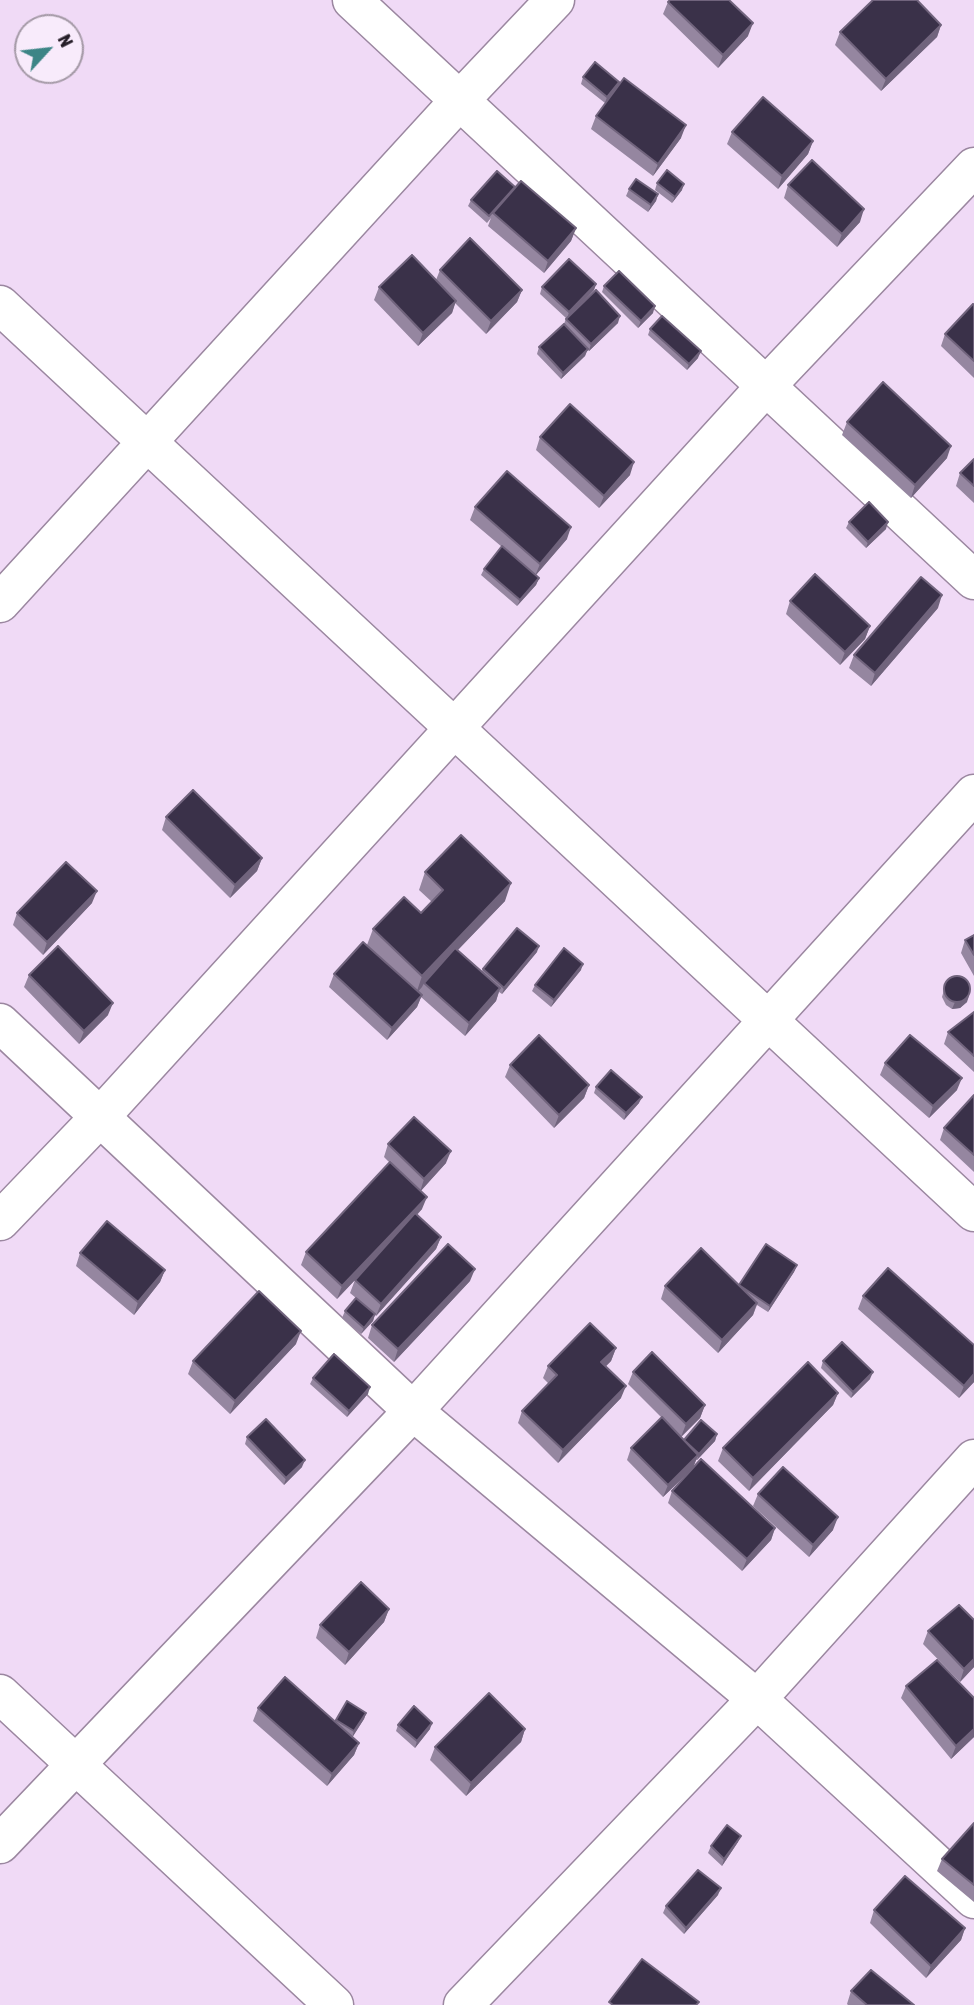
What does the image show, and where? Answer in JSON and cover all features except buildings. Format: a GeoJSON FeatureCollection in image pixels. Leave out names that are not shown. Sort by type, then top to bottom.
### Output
{"type":"FeatureCollection","features":[{"type":"Feature","properties":{"kind":"street"},"geometry":{"type":"LineString","coordinates":[[352,0],[974,580]]}},
{"type":"Feature","properties":{"kind":"street"},"geometry":{"type":"LineString","coordinates":[[0,603],[460,100],[555,0]]}},
{"type":"Feature","properties":{"kind":"street"},"geometry":{"type":"LineString","coordinates":[[0,1221],[100,1117],[766,386],[974,167]]}},
{"type":"Feature","properties":{"kind":"street"},"geometry":{"type":"LineString","coordinates":[[0,305],[974,1212]]}},
{"type":"Feature","properties":{"kind":"street"},"geometry":{"type":"LineString","coordinates":[[0,1844],[412,1410],[974,794]]}},
{"type":"Feature","properties":{"kind":"street"},"geometry":{"type":"LineString","coordinates":[[0,1023],[412,1410],[757,1699],[974,1899]]}},
{"type":"Feature","properties":{"kind":"street"},"geometry":{"type":"LineString","coordinates":[[463,2005],[757,1699],[974,1459]]}},
{"type":"Feature","properties":{"kind":"street"},"geometry":{"type":"LineString","coordinates":[[0,1694],[334,2005]]}}]}
